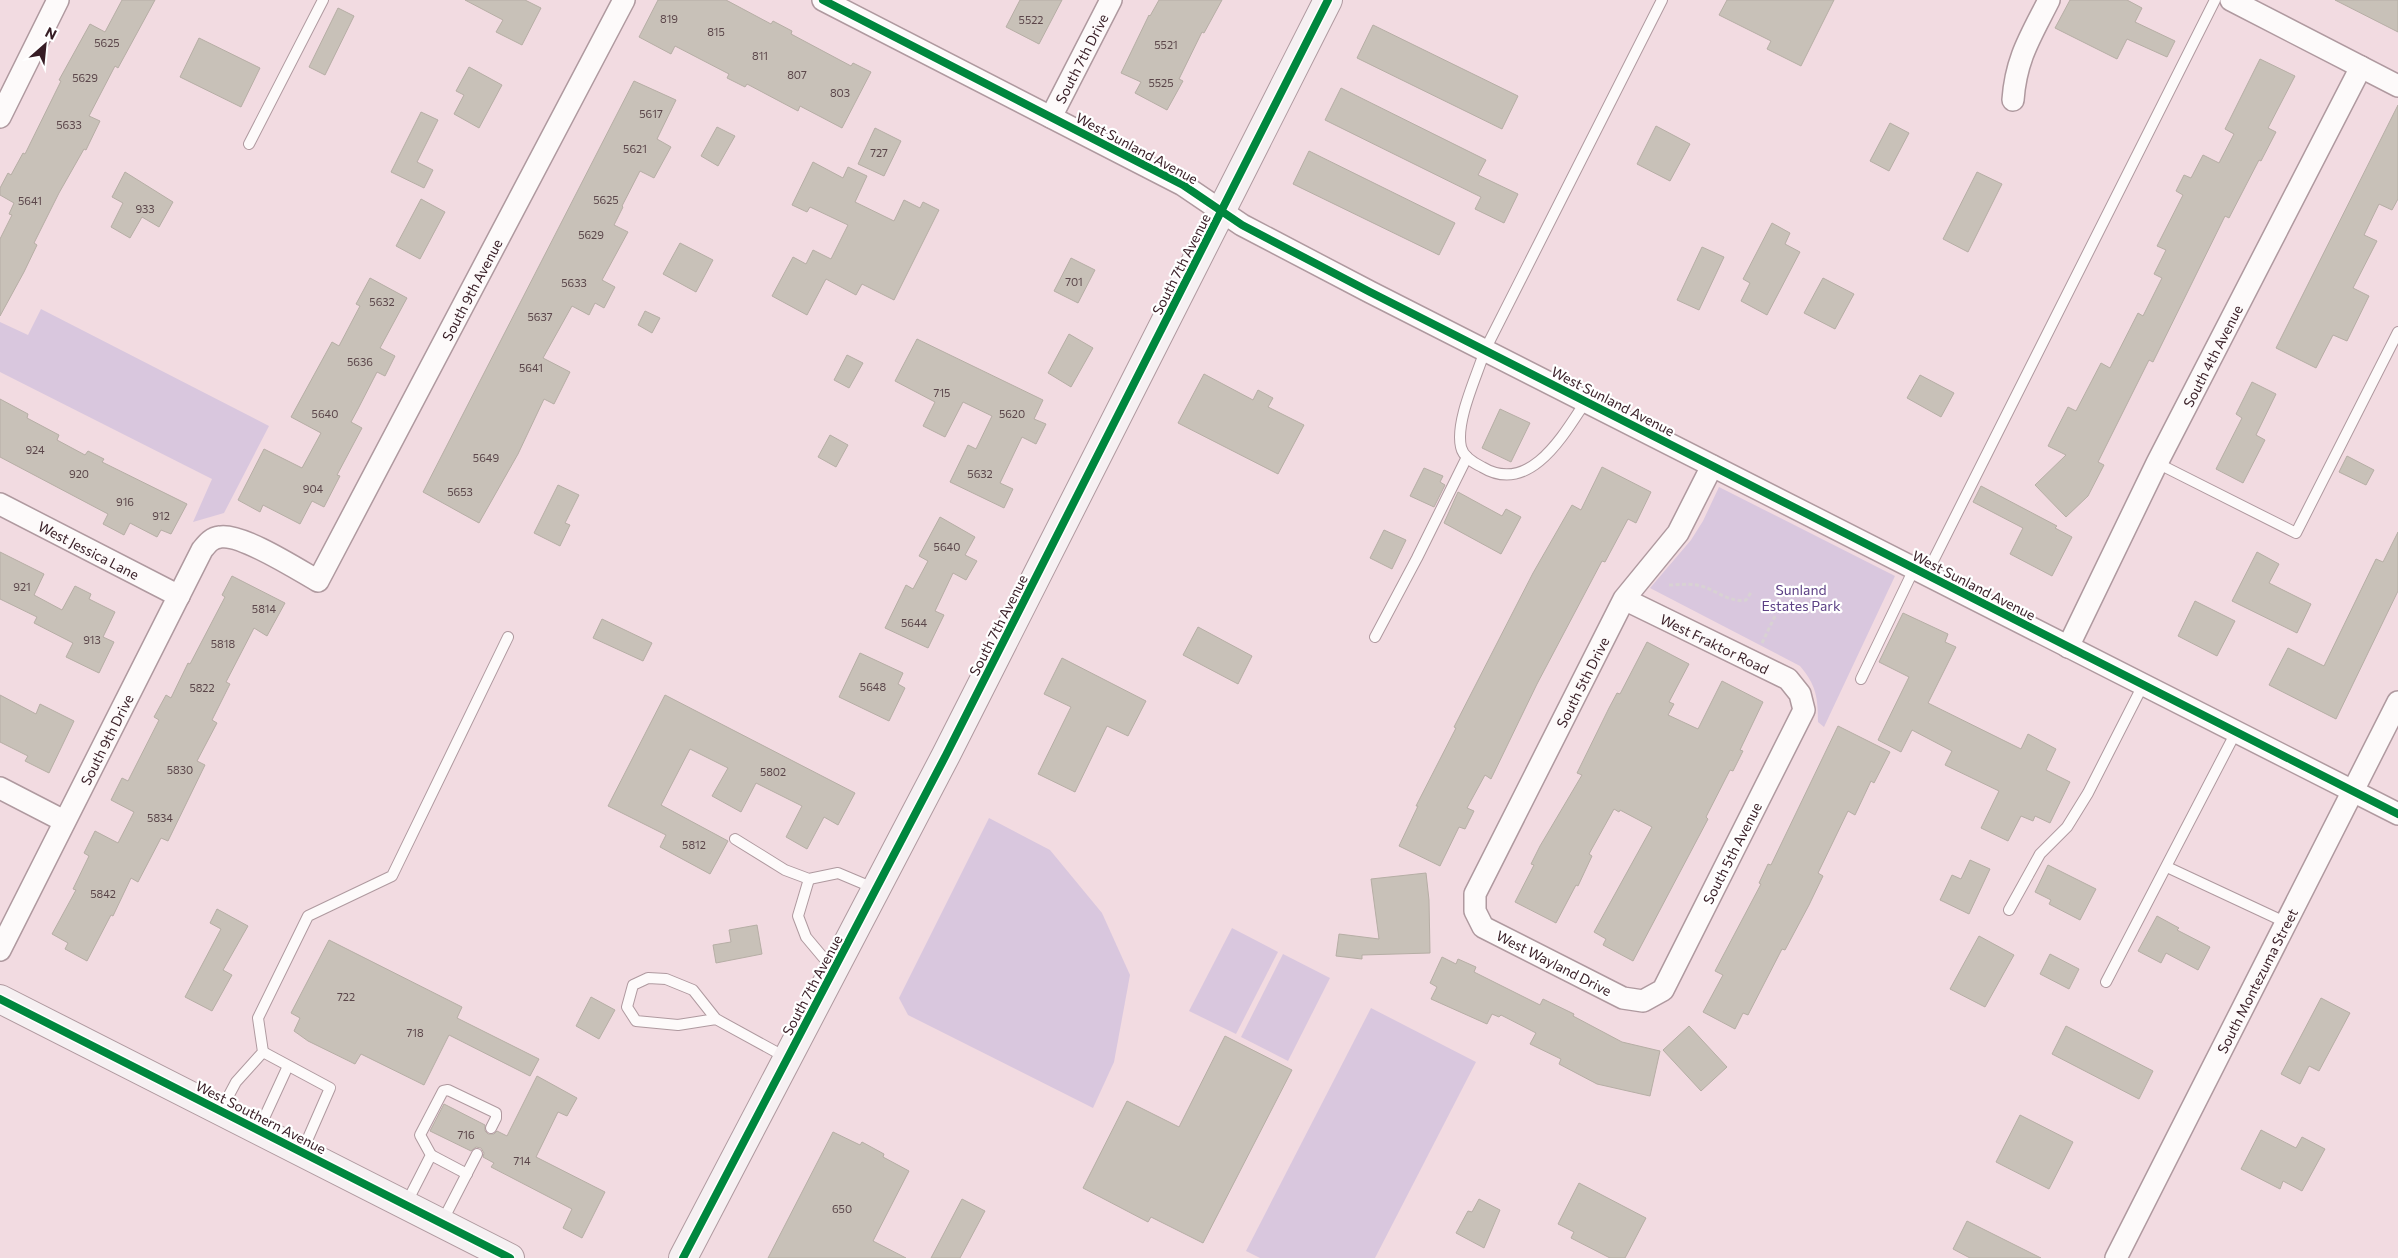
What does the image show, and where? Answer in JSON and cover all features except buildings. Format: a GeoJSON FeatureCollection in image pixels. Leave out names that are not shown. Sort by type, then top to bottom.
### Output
{"type":"FeatureCollection","features":[{"type":"Feature","properties":{"kind":"main road","name":"South 7th Avenue"},"geometry":{"type":"LineString","coordinates":[[683,1258],[877,889],[1328,0]]}},
{"type":"Feature","properties":{"kind":"main road","name":"West Southern Avenue"},"geometry":{"type":"LineString","coordinates":[[0,999],[510,1258]]}},
{"type":"Feature","properties":{"kind":"street"},"geometry":{"type":"LineString","coordinates":[[0,117],[58,0]]}},
{"type":"Feature","properties":{"kind":"street","name":"South 9th Avenue"},"geometry":{"type":"LineString","coordinates":[[221,536],[243,540],[318,581],[624,0]]}},
{"type":"Feature","properties":{"kind":"street","name":"West Sunland Avenue"},"geometry":{"type":"LineString","coordinates":[[823,0],[1183,185],[1254,231],[2398,814]]}},
{"type":"Feature","properties":{"kind":"street","name":"South 7th Drive"},"geometry":{"type":"LineString","coordinates":[[1051,117],[1111,0]]}},
{"type":"Feature","properties":{"kind":"street"},"geometry":{"type":"LineString","coordinates":[[2013,100],[2015,75],[2020,59],[2050,0]]}},
{"type":"Feature","properties":{"kind":"street"},"geometry":{"type":"LineString","coordinates":[[2231,0],[2398,86]]}},
{"type":"Feature","properties":{"kind":"street","name":"South 4th Avenue"},"geometry":{"type":"LineString","coordinates":[[2068,647],[2157,463],[2361,67]]}},
{"type":"Feature","properties":{"kind":"street","name":"South 5th Drive"},"geometry":{"type":"LineString","coordinates":[[1475,911],[1475,894],[1624,599],[1678,533],[1712,466]]}},
{"type":"Feature","properties":{"kind":"street","name":"West Jessica Lane"},"geometry":{"type":"LineString","coordinates":[[0,504],[178,596]]}},
{"type":"Feature","properties":{"kind":"street","name":"South 9th Drive"},"geometry":{"type":"LineString","coordinates":[[0,950],[202,550],[208,542],[221,536]]}},
{"type":"Feature","properties":{"kind":"street","name":"West Fraktor Road"},"geometry":{"type":"LineString","coordinates":[[1624,599],[1788,679],[1800,694]]}},
{"type":"Feature","properties":{"kind":"street","name":"South 5th Avenue"},"geometry":{"type":"LineString","coordinates":[[1643,1001],[1663,990],[1804,710],[1800,694]]}},
{"type":"Feature","properties":{"kind":"street","name":"South Montezuma Street"},"geometry":{"type":"LineString","coordinates":[[2116,1258],[2398,702]]}},
{"type":"Feature","properties":{"kind":"street"},"geometry":{"type":"LineString","coordinates":[[0,788],[64,821]]}},
{"type":"Feature","properties":{"kind":"street","name":"West Wayland Drive"},"geometry":{"type":"LineString","coordinates":[[1475,911],[1483,927],[1623,998],[1643,1001]]}},
{"type":"Feature","properties":{"kind":"lane"},"geometry":{"type":"LineString","coordinates":[[249,144],[322,0]]}},
{"type":"Feature","properties":{"kind":"lane"},"geometry":{"type":"LineString","coordinates":[[1586,401],[1545,457],[1528,471],[1506,476],[1485,469],[1467,457],[1461,448],[1460,431],[1485,350],[1662,0]]}},
{"type":"Feature","properties":{"kind":"lane"},"geometry":{"type":"LineString","coordinates":[[1861,679],[1920,572],[2215,0]]}},
{"type":"Feature","properties":{"kind":"lane"},"geometry":{"type":"LineString","coordinates":[[2157,463],[2296,533],[2398,332]]}},
{"type":"Feature","properties":{"kind":"lane"},"geometry":{"type":"LineString","coordinates":[[1375,637],[1467,457]]}},
{"type":"Feature","properties":{"kind":"lane"},"geometry":{"type":"LineString","coordinates":[[263,1052],[258,1018],[308,916],[392,876],[508,637]]}},
{"type":"Feature","properties":{"kind":"lane"},"geometry":{"type":"LineString","coordinates":[[2009,910],[2040,854],[2067,827],[2088,793],[2142,685]]}},
{"type":"Feature","properties":{"kind":"lane"},"geometry":{"type":"LineString","coordinates":[[2106,982],[2236,732]]}},
{"type":"Feature","properties":{"kind":"lane"},"geometry":{"type":"LineString","coordinates":[[736,839],[785,870],[809,879],[838,873],[877,889]]}},
{"type":"Feature","properties":{"kind":"lane"},"geometry":{"type":"LineString","coordinates":[[2167,867],[2287,923]]}},
{"type":"Feature","properties":{"kind":"lane"},"geometry":{"type":"LineString","coordinates":[[809,879],[798,916],[806,937],[834,970]]}},
{"type":"Feature","properties":{"kind":"lane"},"geometry":{"type":"LineString","coordinates":[[716,1019],[678,1025],[636,1021],[627,1007],[633,985],[648,978],[666,979],[693,990],[716,1019],[788,1059]]}},
{"type":"Feature","properties":{"kind":"lane"},"geometry":{"type":"LineString","coordinates":[[263,1052],[330,1088],[302,1152]]}},
{"type":"Feature","properties":{"kind":"lane"},"geometry":{"type":"LineString","coordinates":[[221,1111],[236,1082],[263,1052]]}},
{"type":"Feature","properties":{"kind":"lane"},"geometry":{"type":"LineString","coordinates":[[258,1130],[288,1066]]}},
{"type":"Feature","properties":{"kind":"lane"},"geometry":{"type":"LineString","coordinates":[[467,1174],[431,1155],[420,1135],[443,1092],[448,1090],[496,1114],[491,1128]]}},
{"type":"Feature","properties":{"kind":"lane"},"geometry":{"type":"LineString","coordinates":[[441,1223],[477,1154]]}},
{"type":"Feature","properties":{"kind":"lane"},"geometry":{"type":"LineString","coordinates":[[405,1205],[431,1155]]}},
{"type":"Feature","properties":{"kind":"path"},"geometry":{"type":"LineString","coordinates":[[1669,585],[1690,584],[1699,586],[1738,601],[1746,600],[1752,591]]}},
{"type":"Feature","properties":{"kind":"path"},"geometry":{"type":"LineString","coordinates":[[1762,644],[1774,616]]}},
{"type":"Feature","properties":{"kind":"green space"},"geometry":{"type":"Polygon","coordinates":[[[41,309],[269,426],[224,513],[193,522],[212,479],[0,372],[0,322],[28,335],[41,309]]]}},
{"type":"Feature","properties":{"kind":"green space","name":"Sunland Estates Park"},"geometry":{"type":"Polygon","coordinates":[[[1719,487],[1895,576],[1824,727],[1818,722],[1817,698],[1813,685],[1800,666],[1650,588],[1691,540],[1703,521],[1719,487]]]}},
{"type":"Feature","properties":{"kind":"green space"},"geometry":{"type":"Polygon","coordinates":[[[989,818],[1050,850],[1102,913],[1130,975],[1114,1062],[1093,1108],[908,1015],[899,998],[989,818]]]}},
{"type":"Feature","properties":{"kind":"green space"},"geometry":{"type":"Polygon","coordinates":[[[1232,928],[1278,952],[1236,1034],[1189,1011],[1232,928]]]}},
{"type":"Feature","properties":{"kind":"green space"},"geometry":{"type":"Polygon","coordinates":[[[1283,954],[1330,978],[1288,1061],[1241,1037],[1283,954]]]}},
{"type":"Feature","properties":{"kind":"green space"},"geometry":{"type":"Polygon","coordinates":[[[1371,1008],[1476,1062],[1375,1258],[1260,1258],[1246,1251],[1371,1008]]]}},
{"type":"Feature","properties":{"kind":"cycle path"},"geometry":{"type":"LineString","coordinates":[[823,0],[1183,185],[1242,225],[1370,292],[2398,814]]}},
{"type":"Feature","properties":{"kind":"cycle path"},"geometry":{"type":"LineString","coordinates":[[683,1258],[946,755],[1328,0]]}},
{"type":"Feature","properties":{"kind":"cycle path"},"geometry":{"type":"LineString","coordinates":[[0,999],[510,1258]]}}]}
